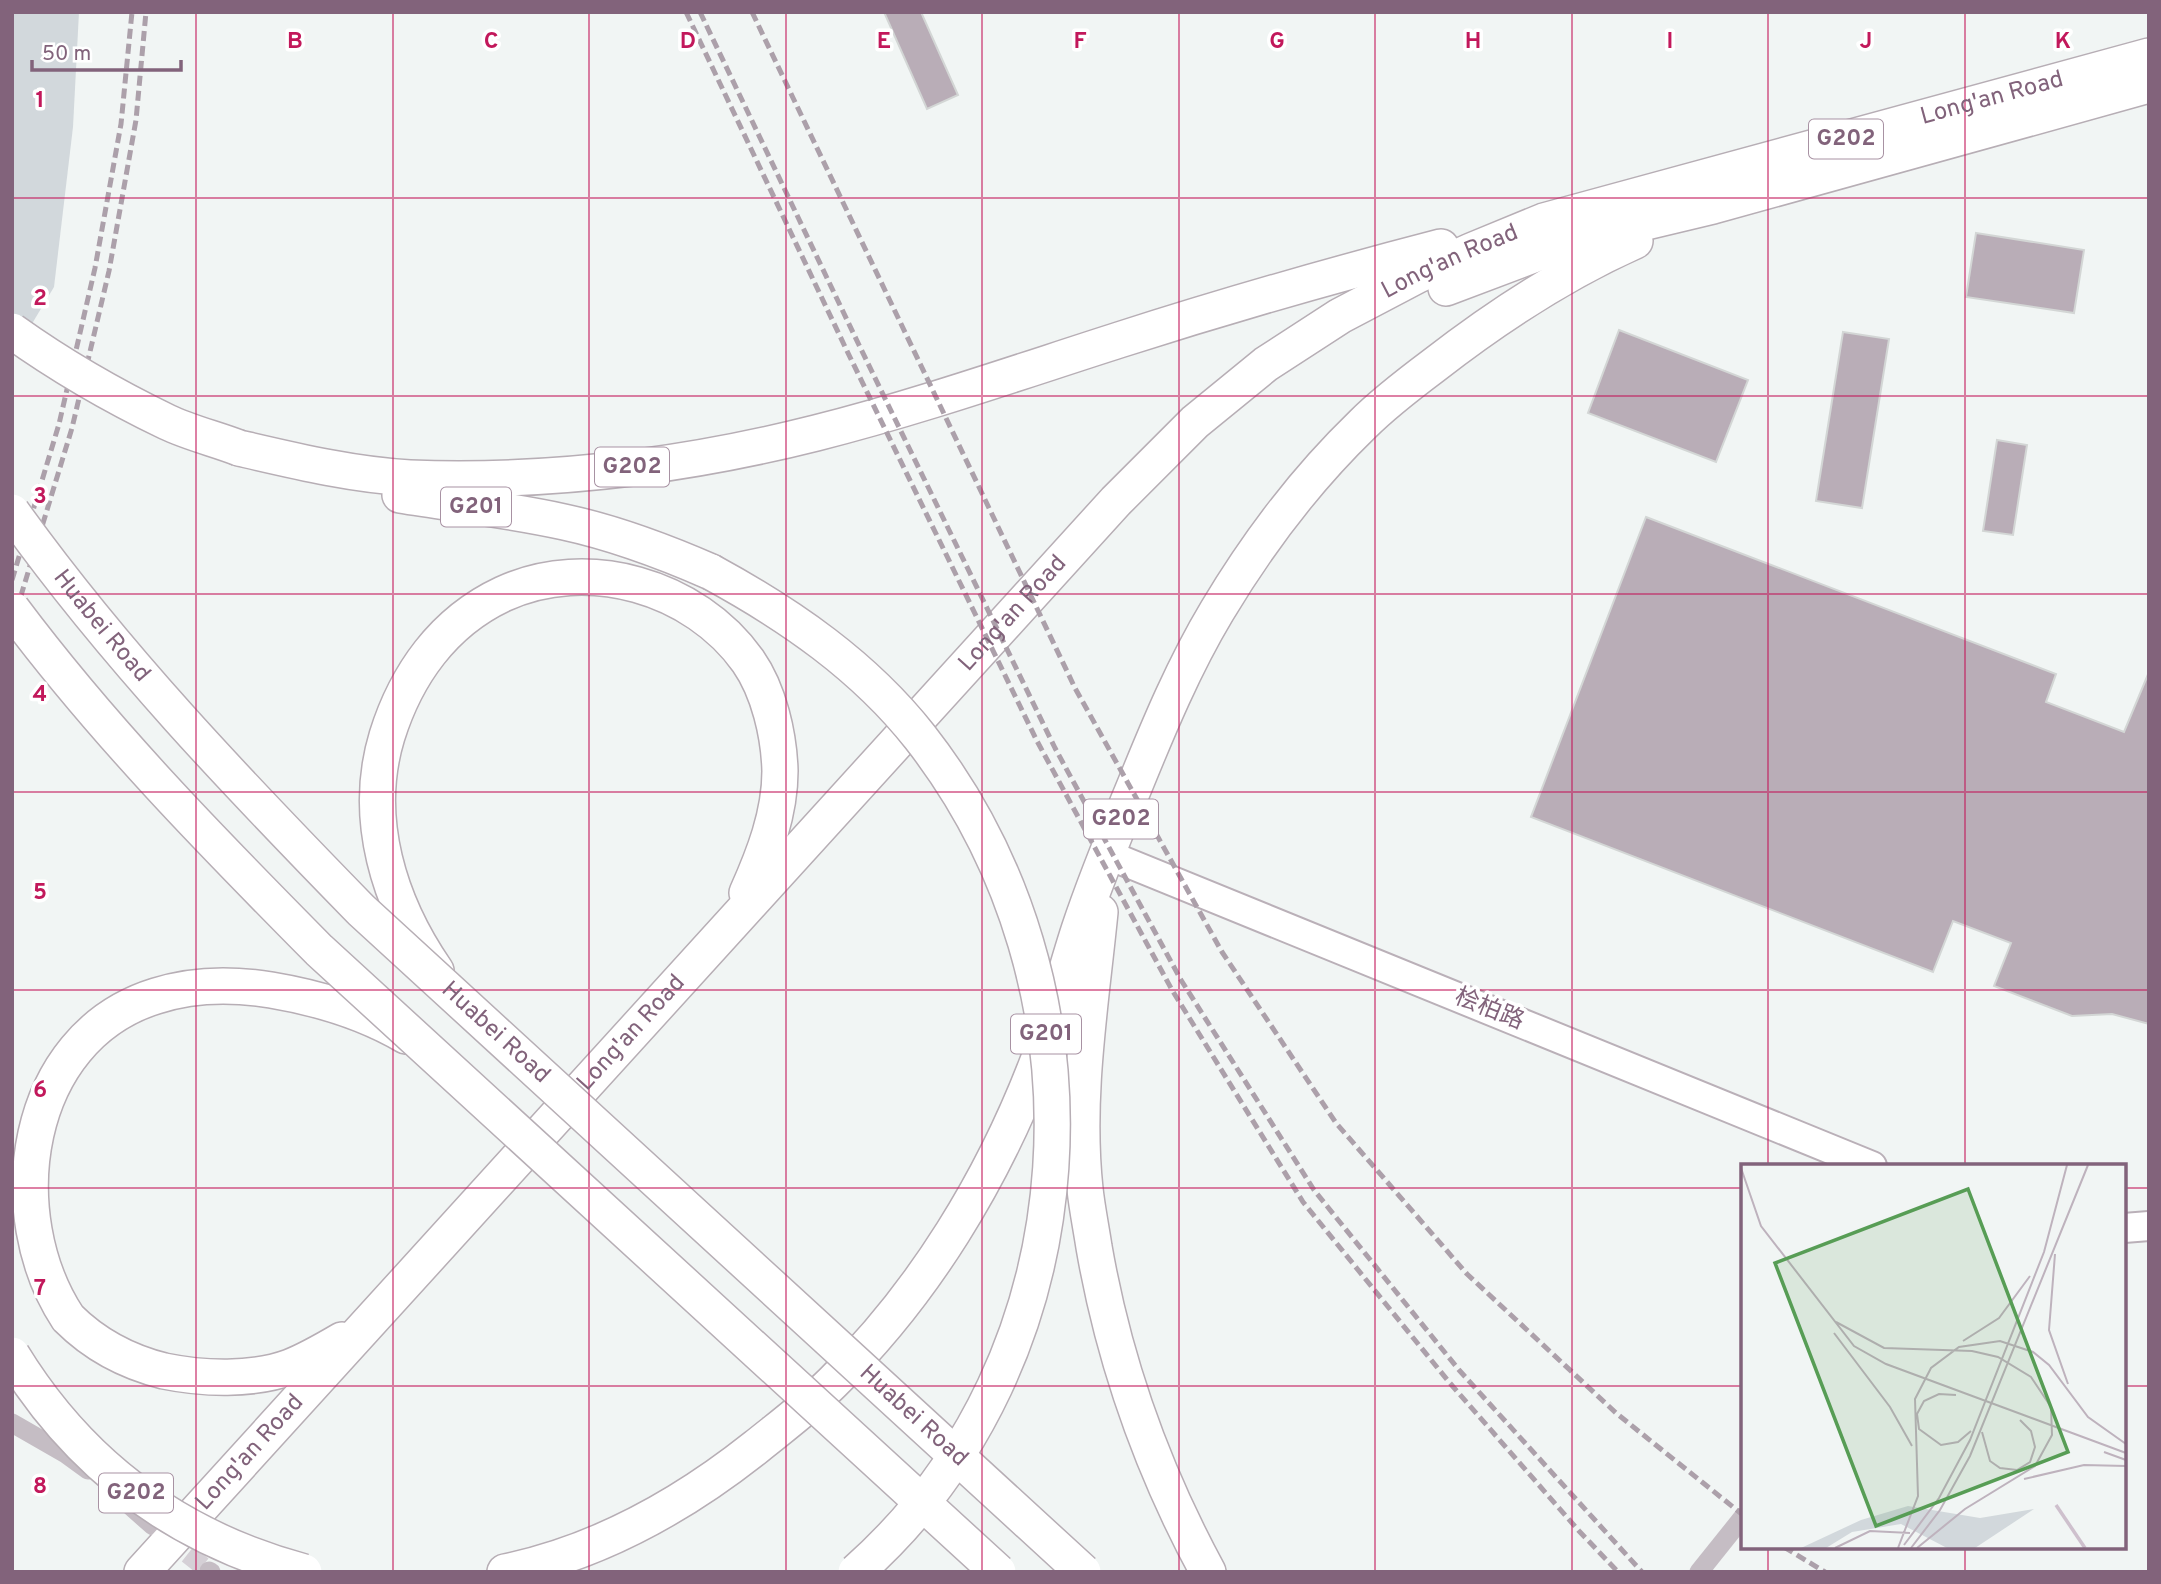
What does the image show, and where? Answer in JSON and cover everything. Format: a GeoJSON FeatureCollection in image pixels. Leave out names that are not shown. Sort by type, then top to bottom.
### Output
{"type":"FeatureCollection","features":[{"type":"Feature","properties":{"kind":"highway","name":"Long'an Road"},"geometry":{"type":"LineString","coordinates":[[142,1572],[1116,501],[1195,422],[1266,364],[1340,316],[1418,275],[1544,221],[2149,56]]}},
{"type":"Feature","properties":{"kind":"highway","name":"Long'an Road"},"geometry":{"type":"LineString","coordinates":[[174,1572],[1135,517],[1212,440],[1280,382],[1350,335],[1426,296],[1485,271],[1549,249],[2149,85]]}},
{"type":"Feature","properties":{"kind":"highway","name":"G202"},"geometry":{"type":"LineString","coordinates":[[505,1572],[533,1566],[587,1548],[638,1524],[693,1492],[787,1423],[832,1383],[874,1338],[920,1279],[989,1171],[1040,1056],[1106,854],[1176,688],[1215,614],[1257,548],[1311,480],[1363,424],[1483,327],[1556,280],[1713,206]]}},
{"type":"Feature","properties":{"kind":"highway","name":"G202"},"geometry":{"type":"LineString","coordinates":[[239,448],[324,467],[408,478],[512,478],[615,470],[716,454],[816,433],[1370,265],[1544,221]]}},
{"type":"Feature","properties":{"kind":"highway","name":"G201"},"geometry":{"type":"LineString","coordinates":[[12,331],[97,387],[170,423],[239,448],[363,487],[564,522],[608,533],[663,551],[710,572],[761,599],[857,671],[882,694],[919,737],[952,782],[979,827],[1003,880],[1025,936],[1038,987],[1052,1089],[1053,1144],[1049,1198],[1029,1293],[1012,1344],[989,1398],[962,1446],[933,1488],[894,1534],[856,1572]]}},
{"type":"Feature","properties":{"kind":"highway","name":"Huabei Road"},"geometry":{"type":"LineString","coordinates":[[12,512],[97,622],[159,696],[258,804],[361,910],[1083,1572]]}},
{"type":"Feature","properties":{"kind":"highway"},"geometry":{"type":"LineString","coordinates":[[459,1000],[413,936],[396,895],[378,821],[377,785],[384,748],[405,688],[424,657],[475,610],[504,594],[536,583],[577,576],[618,580],[650,589],[687,605],[722,631],[749,662],[765,693],[776,733],[780,772],[775,817],[763,858],[750,887],[722,935]]}},
{"type":"Feature","properties":{"kind":"highway"},"geometry":{"type":"LineString","coordinates":[[12,609],[75,689],[240,870],[319,950],[998,1572]]}},
{"type":"Feature","properties":{"kind":"highway"},"geometry":{"type":"LineString","coordinates":[[1106,854],[1087,1044],[1083,1123],[1085,1188],[1107,1316],[1128,1390],[1153,1458],[1208,1572]]}},
{"type":"Feature","properties":{"kind":"highway"},"geometry":{"type":"LineString","coordinates":[[380,1310],[350,1335],[289,1368],[253,1375],[215,1377],[153,1368],[103,1347],[78,1328],[55,1305],[38,1281],[18,1226],[16,1164],[23,1133],[34,1104],[49,1076],[69,1051],[94,1028],[155,996],[190,988],[222,986],[281,992],[330,1003],[364,1015],[426,1048]]}},
{"type":"Feature","properties":{"kind":"highway","name":"G202"},"geometry":{"type":"LineString","coordinates":[[12,1354],[31,1385],[61,1423],[93,1457],[130,1489],[202,1535],[239,1552],[304,1572]]}},
{"type":"Feature","properties":{"kind":"street","name":"桧柏路"},"geometry":{"type":"LineString","coordinates":[[1106,854],[1867,1164]]}},
{"type":"Feature","properties":{"kind":"street"},"geometry":{"type":"LineString","coordinates":[[2126,1228],[2149,1226]]}},
{"type":"Feature","properties":{"kind":"street"},"geometry":{"type":"LineString","coordinates":[[12,1423],[66,1454],[100,1478],[153,1526]]}},
{"type":"Feature","properties":{"kind":"street"},"geometry":{"type":"LineString","coordinates":[[1699,1572],[1741,1520]]}},
{"type":"Feature","properties":{"kind":"shaded area"},"geometry":{"type":"Polygon","coordinates":[[[12,12],[79,12],[73,127],[54,287],[12,357],[12,12]]]}},
{"type":"Feature","properties":{"kind":"building"},"geometry":{"type":"Polygon","coordinates":[[[884,12],[921,12],[958,95],[927,109],[884,12]]]}},
{"type":"Feature","properties":{"kind":"building"},"geometry":{"type":"Polygon","coordinates":[[[1976,233],[2084,250],[2074,313],[1966,297],[1976,233]]]}},
{"type":"Feature","properties":{"kind":"building"},"geometry":{"type":"Polygon","coordinates":[[[1619,330],[1748,380],[1716,462],[1588,413],[1619,330]]]}},
{"type":"Feature","properties":{"kind":"building"},"geometry":{"type":"Polygon","coordinates":[[[1843,332],[1889,339],[1862,508],[1816,501],[1843,332]]]}},
{"type":"Feature","properties":{"kind":"building"},"geometry":{"type":"Polygon","coordinates":[[[1997,440],[2027,445],[2013,535],[1983,531],[1997,440]]]}},
{"type":"Feature","properties":{"kind":"building"},"geometry":{"type":"Polygon","coordinates":[[[1646,517],[2056,674],[2046,702],[2124,732],[2149,672],[2149,1024],[2112,1014],[2072,1016],[1994,986],[2011,943],[1953,921],[1933,972],[1531,817],[1646,517]]]}},
{"type":"Feature","properties":{"kind":"tunnel"},"geometry":{"type":"LineString","coordinates":[[165,1536],[209,1571]]}},
{"type":"Feature","properties":{"kind":"railway"},"geometry":{"type":"LineString","coordinates":[[12,580],[59,424],[95,268],[121,124],[132,12]]}},
{"type":"Feature","properties":{"kind":"railway"},"geometry":{"type":"LineString","coordinates":[[12,625],[72,428],[109,271],[136,120],[146,12]]}},
{"type":"Feature","properties":{"kind":"railway"},"geometry":{"type":"LineString","coordinates":[[686,12],[1037,741],[1172,990],[1303,1202],[1449,1382],[1618,1572]]}},
{"type":"Feature","properties":{"kind":"railway"},"geometry":{"type":"LineString","coordinates":[[700,12],[1055,748],[1181,980],[1314,1190],[1459,1370],[1642,1572]]}},
{"type":"Feature","properties":{"kind":"railway"},"geometry":{"type":"LineString","coordinates":[[752,12],[1075,688],[1222,952],[1336,1123],[1467,1274],[1616,1413],[1741,1513]]}},
{"type":"Feature","properties":{"kind":"railway"},"geometry":{"type":"LineString","coordinates":[[1787,1549],[1825,1572]]}}]}
